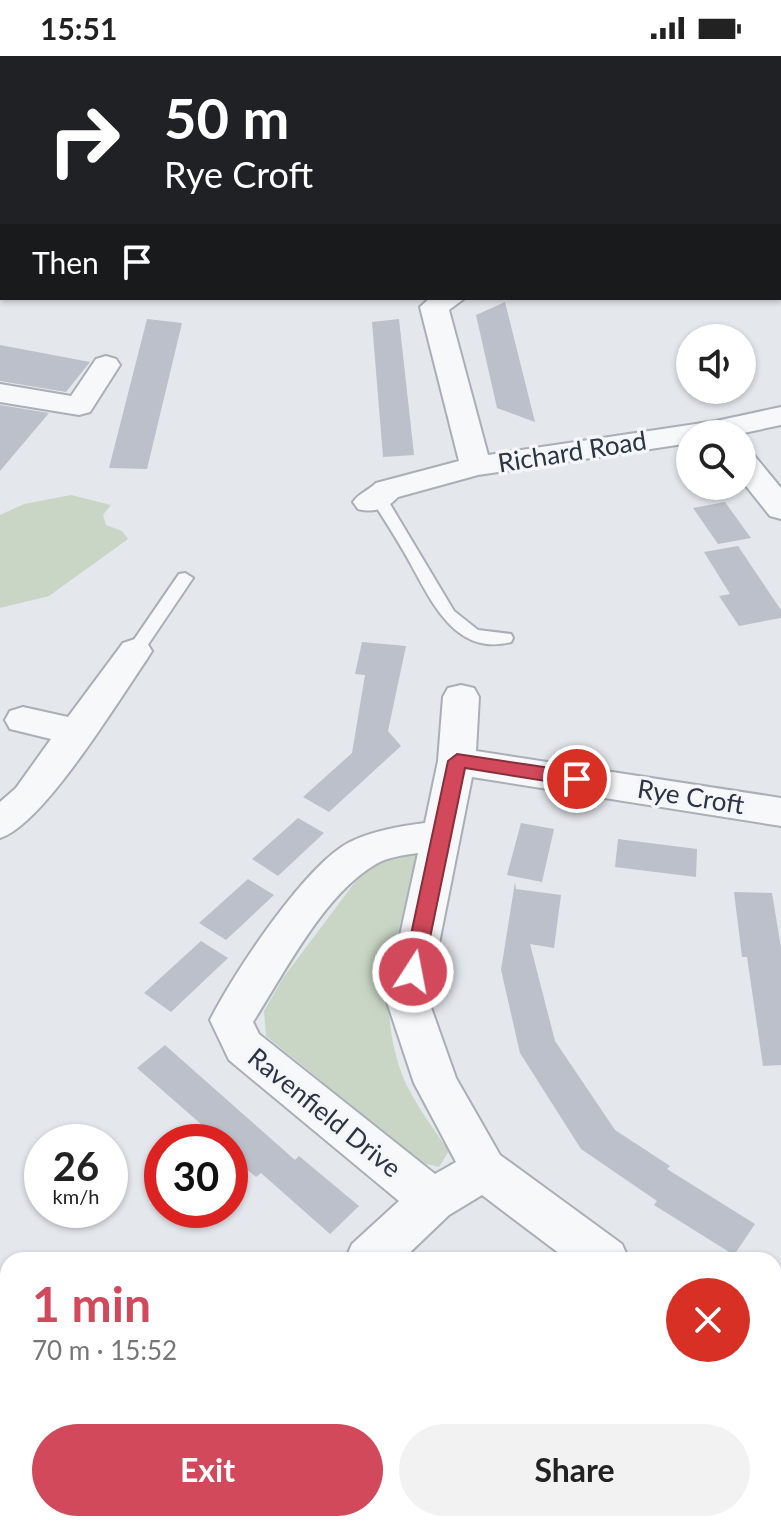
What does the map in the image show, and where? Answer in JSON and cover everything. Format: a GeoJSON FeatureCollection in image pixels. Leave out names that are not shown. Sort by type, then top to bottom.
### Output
{"type":"FeatureCollection","features":[{"type":"Feature","properties":{"kind":"street"},"geometry":{"type":"LineString","coordinates":[[447,300],[434,307],[476,466]]}},
{"type":"Feature","properties":{"kind":"street"},"geometry":{"type":"LineString","coordinates":[[0,393],[79,406],[106,365]]}},
{"type":"Feature","properties":{"kind":"street","name":"Richard Road"},"geometry":{"type":"LineString","coordinates":[[756,422],[781,416]]}},
{"type":"Feature","properties":{"kind":"street","name":"Richard Road"},"geometry":{"type":"LineString","coordinates":[[374,501],[387,490],[476,466],[676,438]]}},
{"type":"Feature","properties":{"kind":"street"},"geometry":{"type":"LineString","coordinates":[[756,478],[781,509]]}},
{"type":"Feature","properties":{"kind":"street"},"geometry":{"type":"LineString","coordinates":[[0,824],[29,798],[135,651]]}},
{"type":"Feature","properties":{"kind":"street"},"geometry":{"type":"LineString","coordinates":[[461,697],[457,761],[407,999],[436,1083],[484,1169],[594,1252]]}},
{"type":"Feature","properties":{"kind":"street"},"geometry":{"type":"LineString","coordinates":[[12,717],[75,732]]}},
{"type":"Feature","properties":{"kind":"street","name":"Rye Croft"},"geometry":{"type":"LineString","coordinates":[[457,761],[781,812]]}},
{"type":"Feature","properties":{"kind":"street","name":"Ravenfield Drive"},"geometry":{"type":"LineString","coordinates":[[433,1200],[244,1047],[231,1020],[326,882],[362,854],[401,841],[440,835]]}},
{"type":"Feature","properties":{"kind":"street"},"geometry":{"type":"LineString","coordinates":[[378,1252],[433,1200],[484,1169]]}},
{"type":"Feature","properties":{"kind":"lane"},"geometry":{"type":"LineString","coordinates":[[374,501],[457,625],[479,638],[505,638]]}},
{"type":"Feature","properties":{"kind":"lane"},"geometry":{"type":"LineString","coordinates":[[135,651],[185,578]]}},
{"type":"Feature","properties":{"kind":"green space"},"geometry":{"type":"Polygon","coordinates":[[[71,495],[111,505],[103,515],[106,525],[122,531],[128,539],[49,596],[0,608],[0,515],[24,504],[71,495]]]}},
{"type":"Feature","properties":{"kind":"green space"},"geometry":{"type":"Polygon","coordinates":[[[416,851],[420,861],[391,968],[390,1022],[403,1077],[418,1106],[449,1151],[439,1167],[422,1163],[266,1036],[264,1011],[283,978],[370,862],[416,851]]]}},
{"type":"Feature","properties":{"kind":"building"},"geometry":{"type":"Polygon","coordinates":[[[505,302],[535,422],[497,408],[476,315],[505,302]]]}},
{"type":"Feature","properties":{"kind":"building"},"geometry":{"type":"Polygon","coordinates":[[[147,319],[182,323],[147,469],[109,468],[147,319]]]}},
{"type":"Feature","properties":{"kind":"building"},"geometry":{"type":"Polygon","coordinates":[[[399,319],[414,455],[383,457],[372,322],[399,319]]]}},
{"type":"Feature","properties":{"kind":"building"},"geometry":{"type":"Polygon","coordinates":[[[0,345],[90,362],[66,392],[0,381],[0,345]]]}},
{"type":"Feature","properties":{"kind":"building"},"geometry":{"type":"Polygon","coordinates":[[[0,405],[49,413],[0,471],[0,405]]]}},
{"type":"Feature","properties":{"kind":"building"},"geometry":{"type":"Polygon","coordinates":[[[725,502],[751,538],[718,544],[693,508],[725,502]]]}},
{"type":"Feature","properties":{"kind":"building"},"geometry":{"type":"Polygon","coordinates":[[[738,546],[781,610],[781,618],[739,626],[719,596],[730,594],[704,552],[738,546]]]}},
{"type":"Feature","properties":{"kind":"building"},"geometry":{"type":"Polygon","coordinates":[[[362,642],[406,646],[388,731],[401,746],[329,812],[303,797],[352,753],[365,675],[355,674],[362,642]]]}},
{"type":"Feature","properties":{"kind":"building"},"geometry":{"type":"Polygon","coordinates":[[[298,818],[324,833],[278,876],[252,859],[298,818]]]}},
{"type":"Feature","properties":{"kind":"building"},"geometry":{"type":"Polygon","coordinates":[[[521,823],[554,829],[542,882],[507,875],[521,823]]]}},
{"type":"Feature","properties":{"kind":"building"},"geometry":{"type":"Polygon","coordinates":[[[618,839],[697,849],[696,877],[615,867],[618,839]]]}},
{"type":"Feature","properties":{"kind":"building"},"geometry":{"type":"Polygon","coordinates":[[[248,879],[274,895],[226,940],[199,923],[248,879]]]}},
{"type":"Feature","properties":{"kind":"building"},"geometry":{"type":"Polygon","coordinates":[[[515,882],[516,889],[561,895],[554,948],[530,944],[555,1041],[615,1130],[670,1166],[667,1169],[755,1224],[736,1252],[729,1252],[654,1205],[657,1201],[581,1149],[520,1053],[501,970],[515,882]]]}},
{"type":"Feature","properties":{"kind":"building"},"geometry":{"type":"Polygon","coordinates":[[[734,892],[772,893],[781,948],[781,1065],[763,1066],[747,957],[742,957],[734,892]]]}},
{"type":"Feature","properties":{"kind":"building"},"geometry":{"type":"Polygon","coordinates":[[[201,941],[228,958],[171,1012],[144,993],[201,941]]]}},
{"type":"Feature","properties":{"kind":"building"},"geometry":{"type":"Polygon","coordinates":[[[165,1045],[295,1160],[299,1156],[359,1206],[330,1234],[261,1173],[256,1177],[248,1170],[248,1124],[201,1124],[137,1068],[165,1045]]]}},
{"type":"Feature","properties":{"kind":"route"},"geometry":{"type":"LineString","coordinates":[[413,972],[457,761],[577,779]]}}]}
